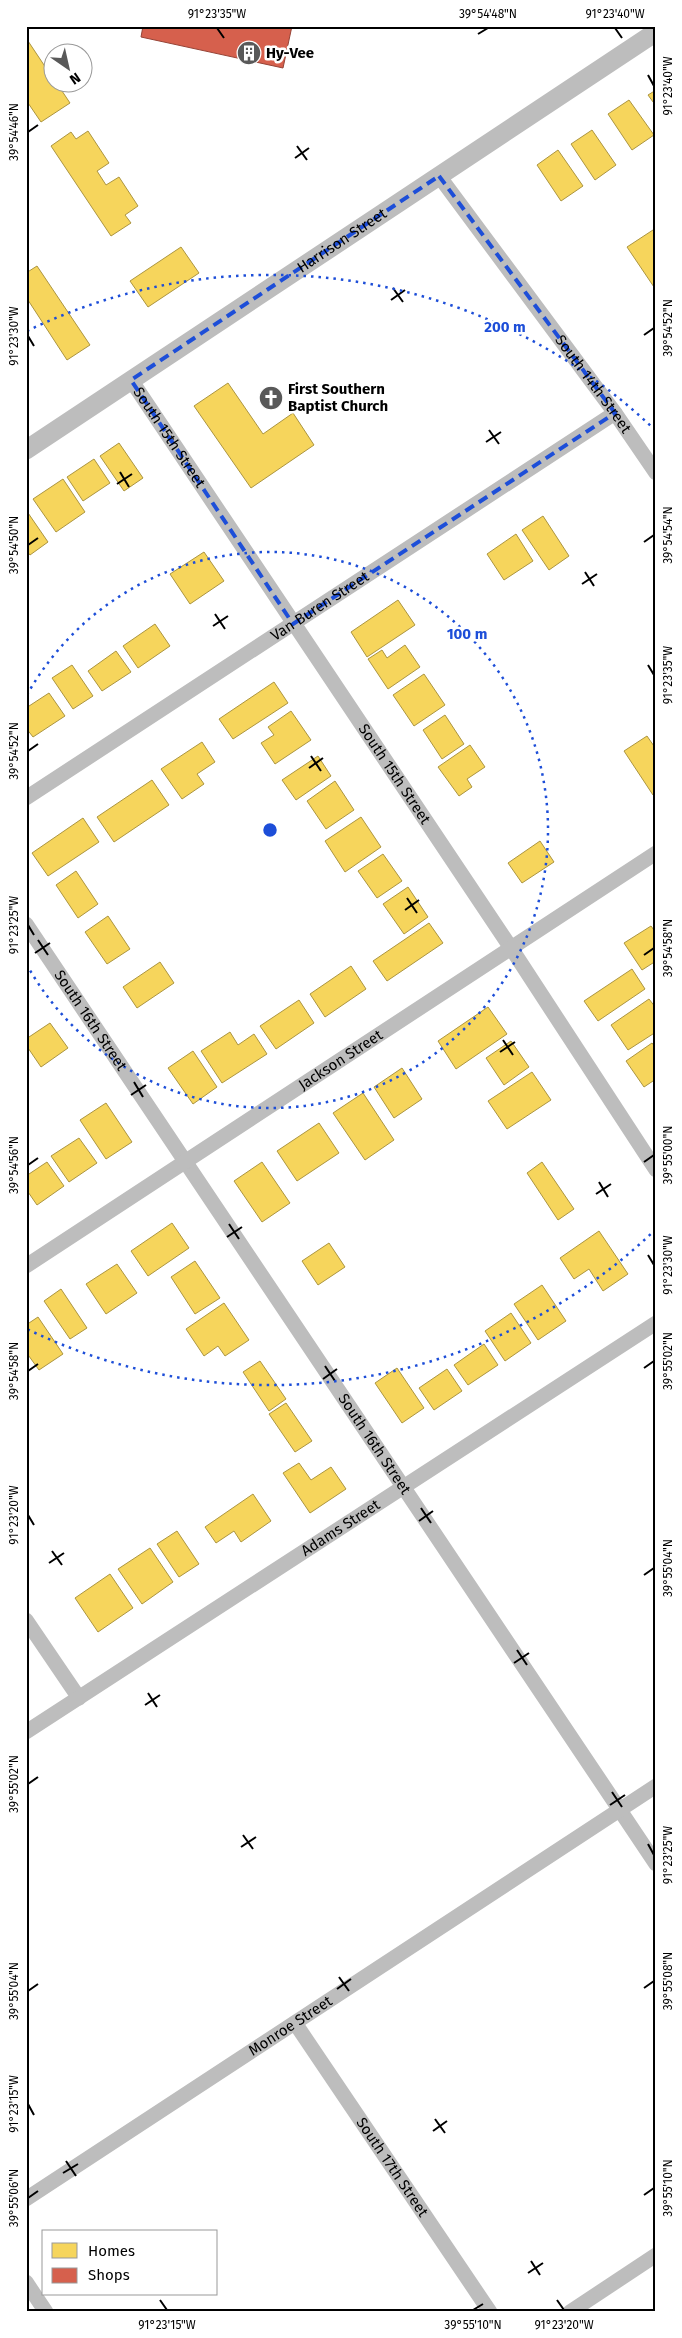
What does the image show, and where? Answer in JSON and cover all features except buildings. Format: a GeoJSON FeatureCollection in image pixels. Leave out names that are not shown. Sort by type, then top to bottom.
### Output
{"type":"FeatureCollection","features":[{"type":"Feature","properties":{"kind":"street","name":"Harrison Street"},"geometry":{"type":"LineString","coordinates":[[26,450],[656,32]]}},
{"type":"Feature","properties":{"kind":"street","name":"South 14th Street"},"geometry":{"type":"LineString","coordinates":[[439,176],[615,413],[656,473]]}},
{"type":"Feature","properties":{"kind":"street","name":"South 15th Street"},"geometry":{"type":"LineString","coordinates":[[131,380],[511,948],[656,1170]]}},
{"type":"Feature","properties":{"kind":"street","name":"Van Buren Street"},"geometry":{"type":"LineString","coordinates":[[26,798],[615,413]]}},
{"type":"Feature","properties":{"kind":"street","name":"Jackson Street"},"geometry":{"type":"LineString","coordinates":[[26,1266],[656,853]]}},
{"type":"Feature","properties":{"kind":"street","name":"South 16th Street"},"geometry":{"type":"LineString","coordinates":[[26,924],[656,1864]]}},
{"type":"Feature","properties":{"kind":"street","name":"Adams Street"},"geometry":{"type":"LineString","coordinates":[[26,1732],[656,1323]]}},
{"type":"Feature","properties":{"kind":"street"},"geometry":{"type":"LineString","coordinates":[[26,1620],[79,1698]]}},
{"type":"Feature","properties":{"kind":"street","name":"Monroe Street"},"geometry":{"type":"LineString","coordinates":[[26,2199],[656,1786]]}},
{"type":"Feature","properties":{"kind":"street","name":"South 17th Street"},"geometry":{"type":"LineString","coordinates":[[295,2023],[490,2312]]}},
{"type":"Feature","properties":{"kind":"street"},"geometry":{"type":"LineString","coordinates":[[570,2312],[656,2255]]}},
{"type":"Feature","properties":{"kind":"street"},"geometry":{"type":"LineString","coordinates":[[26,2282],[46,2312]]}},
{"type":"Feature","properties":{"kind":"highlighted area"},"geometry":{"type":"Polygon","coordinates":[[[439,176],[615,413],[293,624],[131,380],[439,176]]]}},
{"type":"Feature","properties":{"kind":"place","name":"Hy-Vee"},"geometry":{"type":"Point","coordinates":[249,53]}},
{"type":"Feature","properties":{"kind":"place","name":"First Southern Baptist Church"},"geometry":{"type":"Point","coordinates":[271,398]}}]}
